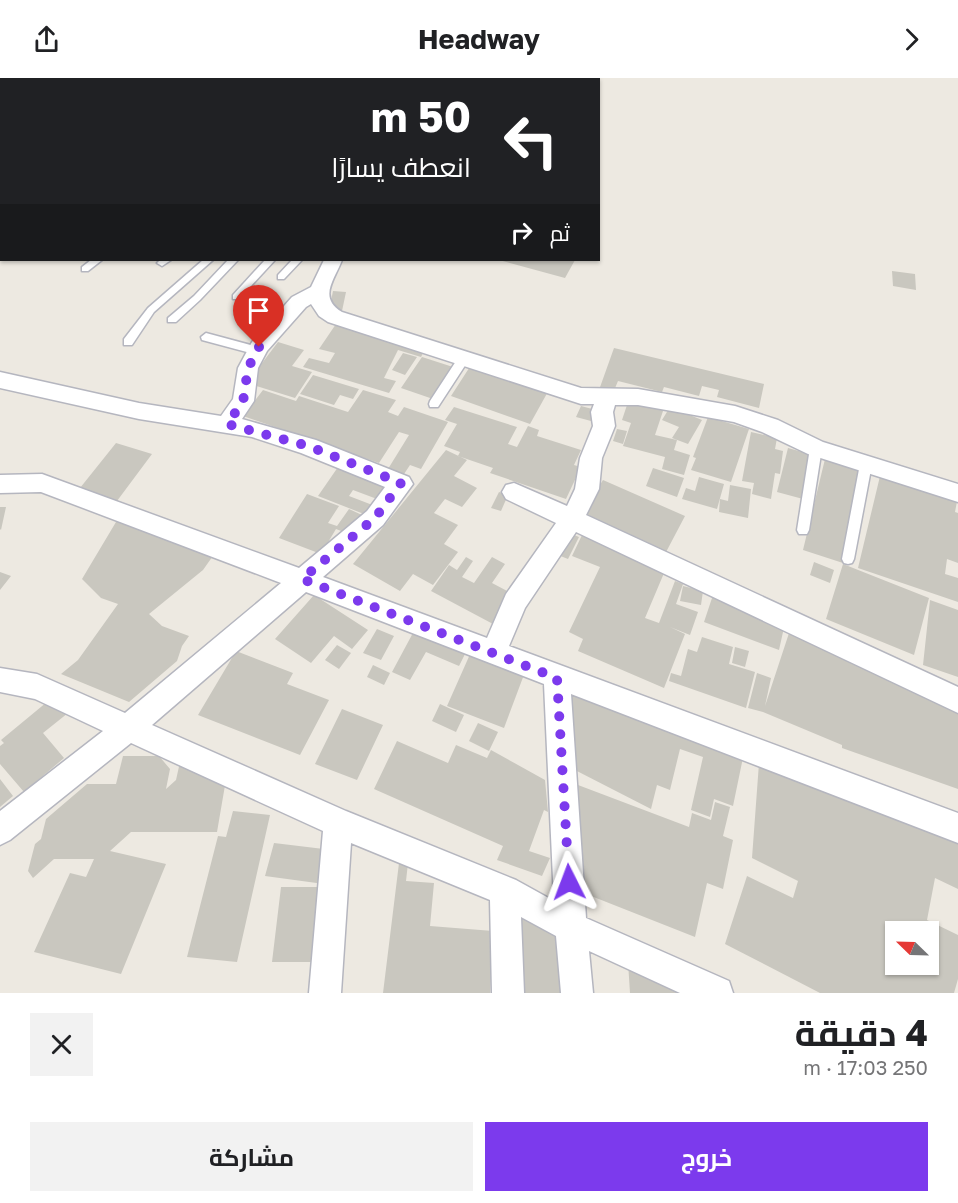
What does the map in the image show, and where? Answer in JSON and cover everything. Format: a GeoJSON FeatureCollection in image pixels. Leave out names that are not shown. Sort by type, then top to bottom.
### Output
{"type":"FeatureCollection","features":[{"type":"Feature","properties":{"kind":"street"},"geometry":{"type":"LineString","coordinates":[[333,261],[318,299],[320,306],[334,317],[569,393],[607,398],[638,397],[735,414],[770,426],[816,448],[958,493]]}},
{"type":"Feature","properties":{"kind":"street"},"geometry":{"type":"LineString","coordinates":[[227,424],[243,402],[248,368],[270,332],[299,302],[320,291]]}},
{"type":"Feature","properties":{"kind":"street"},"geometry":{"type":"LineString","coordinates":[[0,380],[140,411],[227,424],[308,446],[401,483],[375,518],[128,728],[0,830]]}},
{"type":"Feature","properties":{"kind":"street"},"geometry":{"type":"LineString","coordinates":[[493,653],[526,582],[572,519],[587,489],[591,458],[604,426],[602,412],[607,398]]}},
{"type":"Feature","properties":{"kind":"street"},"geometry":{"type":"LineString","coordinates":[[0,484],[42,483],[302,579],[557,678],[958,828]]}},
{"type":"Feature","properties":{"kind":"street"},"geometry":{"type":"LineString","coordinates":[[514,492],[958,700]]}},
{"type":"Feature","properties":{"kind":"street"},"geometry":{"type":"LineString","coordinates":[[557,678],[571,927],[577,993]]}},
{"type":"Feature","properties":{"kind":"street"},"geometry":{"type":"LineString","coordinates":[[0,680],[37,687],[338,823],[505,891],[571,927],[717,993]]}},
{"type":"Feature","properties":{"kind":"street"},"geometry":{"type":"LineString","coordinates":[[326,993],[338,823]]}},
{"type":"Feature","properties":{"kind":"street"},"geometry":{"type":"LineString","coordinates":[[505,891],[508,993]]}},
{"type":"Feature","properties":{"kind":"lane"},"geometry":{"type":"LineString","coordinates":[[85,269],[96,261]]}},
{"type":"Feature","properties":{"kind":"lane"},"geometry":{"type":"LineString","coordinates":[[128,342],[151,310],[207,261]]}},
{"type":"Feature","properties":{"kind":"lane"},"geometry":{"type":"LineString","coordinates":[[172,320],[197,298],[232,261]]}},
{"type":"Feature","properties":{"kind":"lane"},"geometry":{"type":"LineString","coordinates":[[236,297],[269,261]]}},
{"type":"Feature","properties":{"kind":"lane"},"geometry":{"type":"LineString","coordinates":[[281,277],[296,261]]}},
{"type":"Feature","properties":{"kind":"lane"},"geometry":{"type":"LineString","coordinates":[[206,337],[258,351]]}},
{"type":"Feature","properties":{"kind":"lane"},"geometry":{"type":"LineString","coordinates":[[434,404],[464,358]]}},
{"type":"Feature","properties":{"kind":"lane"},"geometry":{"type":"LineString","coordinates":[[803,530],[816,448]]}},
{"type":"Feature","properties":{"kind":"lane"},"geometry":{"type":"LineString","coordinates":[[848,559],[866,464]]}},
{"type":"Feature","properties":{"kind":"building"},"geometry":{"type":"Polygon","coordinates":[[[503,261],[574,261],[565,278],[503,261]]]}},
{"type":"Feature","properties":{"kind":"building"},"geometry":{"type":"Polygon","coordinates":[[[892,271],[915,274],[916,290],[893,286],[892,271]]]}},
{"type":"Feature","properties":{"kind":"building"},"geometry":{"type":"Polygon","coordinates":[[[333,291],[346,292],[342,311],[329,311],[333,291]]]}},
{"type":"Feature","properties":{"kind":"building"},"geometry":{"type":"Polygon","coordinates":[[[336,324],[426,347],[421,357],[398,350],[384,378],[396,381],[389,393],[303,367],[309,358],[329,363],[335,353],[319,349],[336,324]]]}},
{"type":"Feature","properties":{"kind":"building"},"geometry":{"type":"Polygon","coordinates":[[[278,342],[304,350],[292,366],[312,372],[295,398],[247,383],[278,342]]]}},
{"type":"Feature","properties":{"kind":"building"},"geometry":{"type":"Polygon","coordinates":[[[614,348],[764,384],[759,408],[717,397],[719,390],[702,386],[699,396],[664,387],[662,392],[618,381],[613,393],[599,390],[614,348]]]}},
{"type":"Feature","properties":{"kind":"building"},"geometry":{"type":"Polygon","coordinates":[[[403,353],[417,357],[405,375],[392,370],[403,353]]]}},
{"type":"Feature","properties":{"kind":"building"},"geometry":{"type":"Polygon","coordinates":[[[422,357],[453,367],[433,399],[401,388],[422,357]]]}},
{"type":"Feature","properties":{"kind":"building"},"geometry":{"type":"Polygon","coordinates":[[[473,362],[550,388],[530,424],[451,396],[473,362]]]}},
{"type":"Feature","properties":{"kind":"building"},"geometry":{"type":"Polygon","coordinates":[[[313,375],[359,389],[353,399],[340,395],[334,405],[300,394],[313,375]]]}},
{"type":"Feature","properties":{"kind":"building"},"geometry":{"type":"Polygon","coordinates":[[[263,390],[296,401],[299,396],[348,412],[363,390],[396,400],[388,412],[398,416],[404,407],[448,422],[421,469],[410,465],[404,474],[388,469],[409,435],[399,432],[379,463],[243,416],[263,390]]]}},
{"type":"Feature","properties":{"kind":"building"},"geometry":{"type":"Polygon","coordinates":[[[629,399],[664,408],[655,435],[677,440],[674,450],[690,455],[684,475],[662,469],[665,457],[623,446],[631,423],[622,420],[629,399]]]}},
{"type":"Feature","properties":{"kind":"building"},"geometry":{"type":"Polygon","coordinates":[[[581,406],[596,410],[591,421],[576,417],[581,406]]]}},
{"type":"Feature","properties":{"kind":"building"},"geometry":{"type":"Polygon","coordinates":[[[454,407],[517,427],[508,444],[517,447],[528,426],[539,430],[537,436],[581,450],[574,465],[581,467],[566,499],[490,473],[493,468],[458,456],[460,452],[444,446],[457,424],[445,420],[454,407]]]}},
{"type":"Feature","properties":{"kind":"building"},"geometry":{"type":"Polygon","coordinates":[[[670,407],[702,420],[688,444],[672,438],[679,427],[662,420],[670,407]]]}},
{"type":"Feature","properties":{"kind":"building"},"geometry":{"type":"Polygon","coordinates":[[[708,417],[749,429],[731,482],[691,470],[696,458],[693,457],[708,417]]]}},
{"type":"Feature","properties":{"kind":"building"},"geometry":{"type":"Polygon","coordinates":[[[617,429],[627,431],[623,444],[613,441],[617,429]]]}},
{"type":"Feature","properties":{"kind":"building"},"geometry":{"type":"Polygon","coordinates":[[[751,432],[777,438],[775,449],[783,451],[780,474],[775,473],[771,499],[752,494],[754,483],[742,481],[751,432]]]}},
{"type":"Feature","properties":{"kind":"building"},"geometry":{"type":"Polygon","coordinates":[[[116,443],[152,454],[117,501],[80,488],[116,443]]]}},
{"type":"Feature","properties":{"kind":"building"},"geometry":{"type":"Polygon","coordinates":[[[788,448],[813,455],[803,499],[777,492],[788,448]]]}},
{"type":"Feature","properties":{"kind":"building"},"geometry":{"type":"Polygon","coordinates":[[[446,450],[467,460],[454,476],[477,488],[462,507],[445,499],[434,513],[458,525],[444,544],[458,552],[433,585],[413,574],[400,591],[353,564],[446,450]]]}},
{"type":"Feature","properties":{"kind":"building"},"geometry":{"type":"Polygon","coordinates":[[[347,454],[407,482],[393,505],[353,490],[349,496],[375,506],[369,516],[318,496],[347,454]]]}},
{"type":"Feature","properties":{"kind":"building"},"geometry":{"type":"Polygon","coordinates":[[[825,459],[862,471],[843,563],[803,550],[825,459]]]}},
{"type":"Feature","properties":{"kind":"building"},"geometry":{"type":"Polygon","coordinates":[[[653,468],[684,478],[677,497],[646,486],[653,468]]]}},
{"type":"Feature","properties":{"kind":"building"},"geometry":{"type":"Polygon","coordinates":[[[881,472],[958,496],[955,512],[958,513],[958,563],[947,559],[945,574],[958,578],[958,602],[858,568],[881,472]]]}},
{"type":"Feature","properties":{"kind":"building"},"geometry":{"type":"Polygon","coordinates":[[[699,477],[724,484],[717,509],[682,499],[686,488],[695,491],[699,477]]]}},
{"type":"Feature","properties":{"kind":"building"},"geometry":{"type":"Polygon","coordinates":[[[603,480],[685,516],[665,554],[581,515],[603,480]]]}},
{"type":"Feature","properties":{"kind":"building"},"geometry":{"type":"Polygon","coordinates":[[[730,485],[751,489],[748,518],[719,512],[720,499],[728,501],[730,485]]]}},
{"type":"Feature","properties":{"kind":"building"},"geometry":{"type":"Polygon","coordinates":[[[499,492],[508,495],[501,511],[491,508],[499,492]]]}},
{"type":"Feature","properties":{"kind":"building"},"geometry":{"type":"Polygon","coordinates":[[[307,494],[339,506],[328,523],[337,526],[349,509],[362,515],[349,534],[336,529],[321,554],[279,538],[307,494]]]}},
{"type":"Feature","properties":{"kind":"building"},"geometry":{"type":"Polygon","coordinates":[[[0,507],[6,507],[1,530],[0,529],[0,507]]]}},
{"type":"Feature","properties":{"kind":"building"},"geometry":{"type":"Polygon","coordinates":[[[121,518],[215,553],[203,570],[149,614],[162,626],[189,636],[182,646],[177,661],[129,702],[61,674],[78,660],[118,604],[101,598],[82,579],[116,522],[121,518]]]}},
{"type":"Feature","properties":{"kind":"building"},"geometry":{"type":"Polygon","coordinates":[[[564,531],[579,537],[568,559],[553,553],[564,531]]]}},
{"type":"Feature","properties":{"kind":"building"},"geometry":{"type":"Polygon","coordinates":[[[583,533],[667,566],[645,618],[659,623],[675,581],[683,584],[676,604],[698,612],[690,635],[670,627],[685,634],[664,688],[578,651],[583,639],[569,632],[600,567],[572,556],[583,533]]]}},
{"type":"Feature","properties":{"kind":"building"},"geometry":{"type":"Polygon","coordinates":[[[466,557],[473,561],[462,577],[474,583],[492,557],[505,564],[492,583],[513,594],[493,624],[431,591],[449,565],[457,570],[466,557]]]}},
{"type":"Feature","properties":{"kind":"building"},"geometry":{"type":"Polygon","coordinates":[[[814,562],[834,570],[830,583],[810,575],[814,562]]]}},
{"type":"Feature","properties":{"kind":"building"},"geometry":{"type":"Polygon","coordinates":[[[843,564],[929,598],[914,655],[826,619],[843,564]]]}},
{"type":"Feature","properties":{"kind":"building"},"geometry":{"type":"Polygon","coordinates":[[[0,572],[11,576],[0,590],[0,572]]]}},
{"type":"Feature","properties":{"kind":"building"},"geometry":{"type":"Polygon","coordinates":[[[683,586],[703,591],[701,605],[680,601],[683,586]]]}},
{"type":"Feature","properties":{"kind":"building"},"geometry":{"type":"Polygon","coordinates":[[[715,589],[785,623],[779,650],[704,622],[715,589]]]}},
{"type":"Feature","properties":{"kind":"building"},"geometry":{"type":"Polygon","coordinates":[[[314,595],[368,630],[352,649],[334,636],[311,663],[275,639],[314,595]]]}},
{"type":"Feature","properties":{"kind":"building"},"geometry":{"type":"Polygon","coordinates":[[[930,600],[958,610],[958,677],[923,665],[930,600]]]}},
{"type":"Feature","properties":{"kind":"building"},"geometry":{"type":"Polygon","coordinates":[[[791,627],[958,708],[958,789],[842,748],[842,745],[748,708],[757,673],[771,678],[765,706],[791,627]]]}},
{"type":"Feature","properties":{"kind":"building"},"geometry":{"type":"Polygon","coordinates":[[[377,629],[394,636],[381,660],[363,653],[377,629]]]}},
{"type":"Feature","properties":{"kind":"building"},"geometry":{"type":"Polygon","coordinates":[[[414,631],[466,652],[459,666],[426,652],[410,680],[392,672],[414,631]]]}},
{"type":"Feature","properties":{"kind":"building"},"geometry":{"type":"Polygon","coordinates":[[[702,637],[733,647],[729,664],[755,672],[746,708],[669,681],[671,673],[681,676],[688,649],[697,652],[702,637]]]}},
{"type":"Feature","properties":{"kind":"building"},"geometry":{"type":"Polygon","coordinates":[[[337,645],[351,653],[339,669],[325,660],[337,645]]]}},
{"type":"Feature","properties":{"kind":"building"},"geometry":{"type":"Polygon","coordinates":[[[735,647],[749,651],[745,667],[732,663],[735,647]]]}},
{"type":"Feature","properties":{"kind":"building"},"geometry":{"type":"Polygon","coordinates":[[[236,651],[293,673],[287,684],[329,700],[300,755],[198,715],[236,651]]]}},
{"type":"Feature","properties":{"kind":"building"},"geometry":{"type":"Polygon","coordinates":[[[471,652],[525,672],[504,728],[447,706],[471,652]]]}},
{"type":"Feature","properties":{"kind":"building"},"geometry":{"type":"Polygon","coordinates":[[[373,665],[390,673],[384,685],[367,677],[373,665]]]}},
{"type":"Feature","properties":{"kind":"building"},"geometry":{"type":"Polygon","coordinates":[[[569,692],[746,743],[733,806],[714,799],[710,817],[691,810],[703,757],[680,749],[670,790],[657,785],[651,809],[573,769],[569,692]]]}},
{"type":"Feature","properties":{"kind":"building"},"geometry":{"type":"Polygon","coordinates":[[[53,697],[68,713],[43,733],[64,758],[24,792],[0,764],[0,746],[4,743],[1,740],[53,697]]]}},
{"type":"Feature","properties":{"kind":"building"},"geometry":{"type":"Polygon","coordinates":[[[440,704],[464,715],[456,732],[432,721],[440,704]]]}},
{"type":"Feature","properties":{"kind":"building"},"geometry":{"type":"Polygon","coordinates":[[[342,709],[383,725],[357,780],[315,764],[342,709]]]}},
{"type":"Feature","properties":{"kind":"building"},"geometry":{"type":"Polygon","coordinates":[[[478,723],[498,732],[489,751],[469,741],[478,723]]]}},
{"type":"Feature","properties":{"kind":"building"},"geometry":{"type":"Polygon","coordinates":[[[397,741],[448,763],[456,745],[487,758],[491,750],[545,780],[548,812],[544,810],[529,851],[550,858],[542,876],[497,860],[503,846],[374,789],[397,741]]]}},
{"type":"Feature","properties":{"kind":"building"},"geometry":{"type":"Polygon","coordinates":[[[123,756],[159,756],[170,769],[166,789],[176,780],[180,762],[229,762],[217,832],[131,832],[110,851],[166,864],[121,974],[34,952],[70,873],[86,877],[94,859],[54,859],[33,878],[28,871],[35,844],[41,839],[46,819],[87,784],[116,784],[123,756]]]}},
{"type":"Feature","properties":{"kind":"building"},"geometry":{"type":"Polygon","coordinates":[[[759,763],[958,838],[958,889],[935,878],[927,920],[929,921],[885,921],[885,975],[939,975],[939,926],[958,935],[958,979],[954,993],[820,993],[725,944],[747,876],[793,898],[798,881],[752,858],[759,763]]]}},
{"type":"Feature","properties":{"kind":"building"},"geometry":{"type":"Polygon","coordinates":[[[0,779],[13,796],[0,807],[0,779]]]}},
{"type":"Feature","properties":{"kind":"building"},"geometry":{"type":"Polygon","coordinates":[[[578,785],[689,827],[692,813],[711,820],[715,802],[730,807],[723,836],[733,840],[723,889],[707,883],[695,937],[581,892],[578,785]]]}},
{"type":"Feature","properties":{"kind":"building"},"geometry":{"type":"Polygon","coordinates":[[[233,811],[270,815],[237,962],[187,957],[218,836],[226,837],[233,811]]]}},
{"type":"Feature","properties":{"kind":"building"},"geometry":{"type":"Polygon","coordinates":[[[274,843],[332,850],[324,884],[265,876],[274,843]]]}},
{"type":"Feature","properties":{"kind":"building"},"geometry":{"type":"Polygon","coordinates":[[[399,863],[408,863],[406,881],[434,883],[430,926],[493,931],[490,993],[383,993],[399,863]]]}},
{"type":"Feature","properties":{"kind":"building"},"geometry":{"type":"Polygon","coordinates":[[[281,887],[349,887],[343,962],[272,962],[281,887]]]}},
{"type":"Feature","properties":{"kind":"building"},"geometry":{"type":"Polygon","coordinates":[[[515,913],[565,933],[570,993],[517,993],[515,913]]]}},
{"type":"Feature","properties":{"kind":"building"},"geometry":{"type":"Polygon","coordinates":[[[628,962],[708,993],[630,993],[628,962]]]}},
{"type":"Feature","properties":{"kind":"route"},"geometry":{"type":"LineString","coordinates":[[259,347],[248,368],[243,402],[227,424],[308,446],[401,483],[375,518],[302,579],[557,678],[569,882]]}}]}
